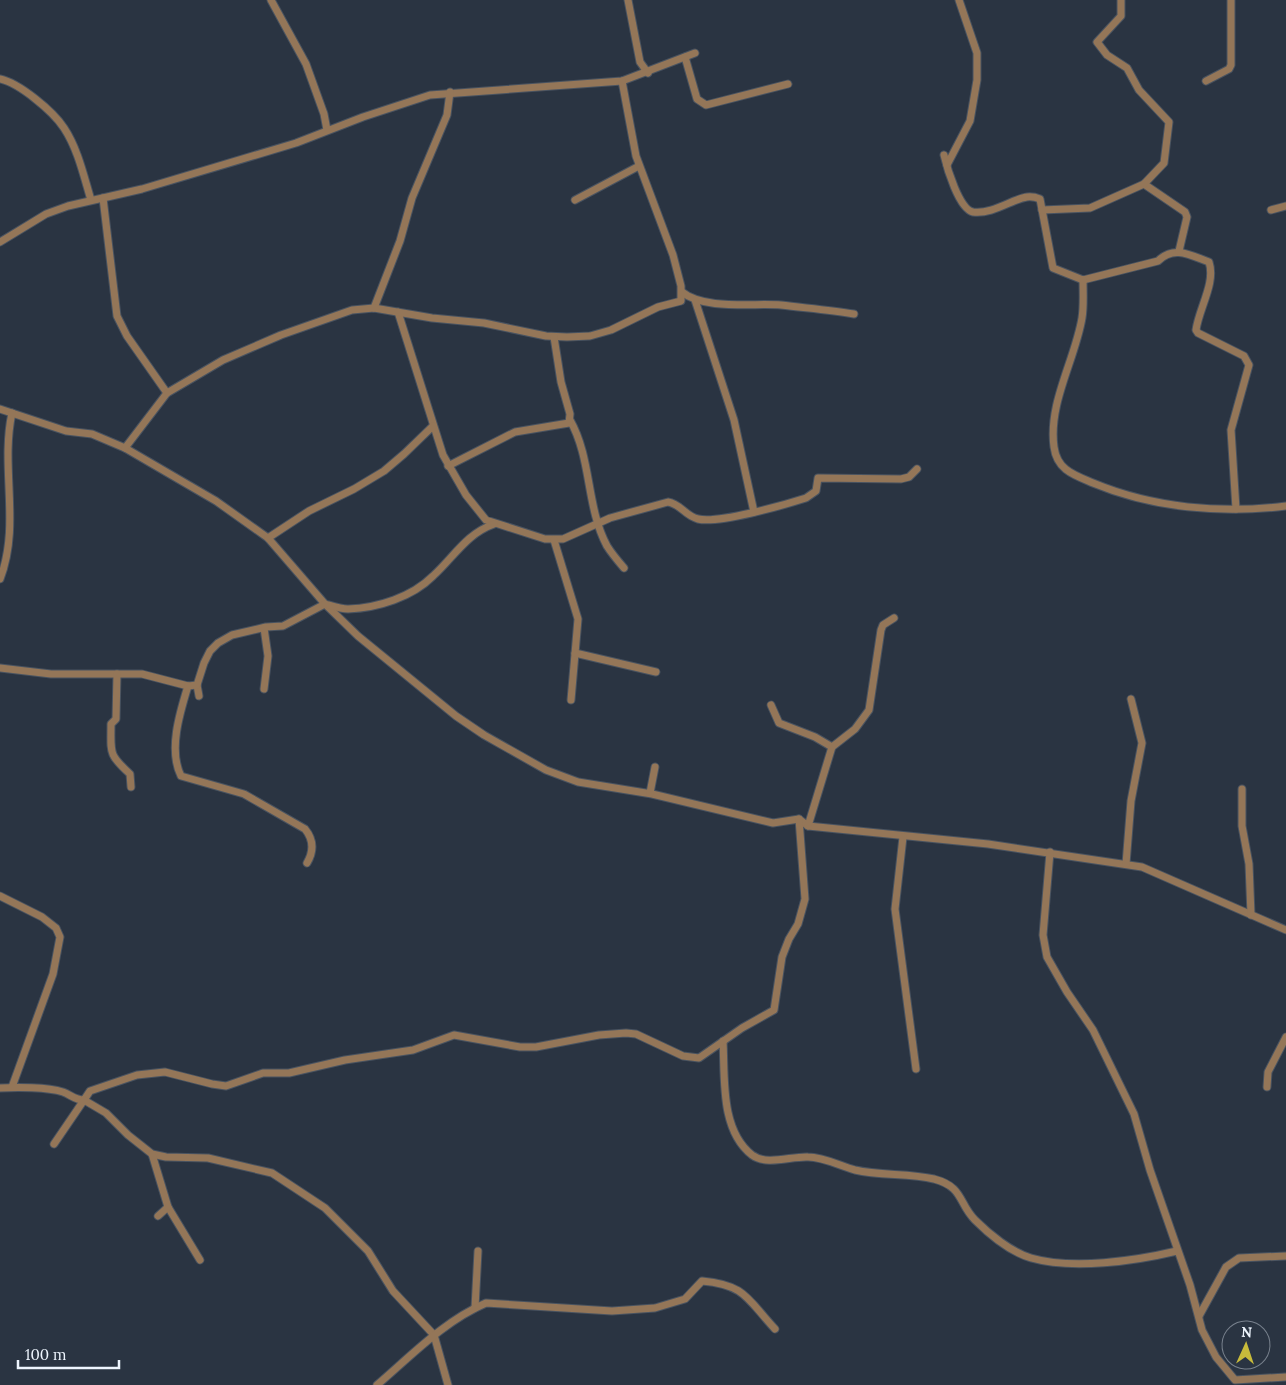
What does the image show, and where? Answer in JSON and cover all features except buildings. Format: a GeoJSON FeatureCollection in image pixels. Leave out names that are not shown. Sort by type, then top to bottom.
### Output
{"type":"FeatureCollection","features":[{"type":"Feature","properties":{"kind":"street"},"geometry":{"type":"LineString","coordinates":[[271,0],[306,64],[324,114],[326,130]]}},
{"type":"Feature","properties":{"kind":"street"},"geometry":{"type":"LineString","coordinates":[[628,0],[640,62],[648,73]]}},
{"type":"Feature","properties":{"kind":"street"},"geometry":{"type":"LineString","coordinates":[[947,165],[970,121],[976,80],[977,53],[959,0]]}},
{"type":"Feature","properties":{"kind":"street"},"geometry":{"type":"LineString","coordinates":[[1042,210],[1090,208],[1144,184],[1164,163],[1169,122],[1139,90],[1127,68],[1107,55],[1097,42],[1121,16],[1121,0]]}},
{"type":"Feature","properties":{"kind":"street"},"geometry":{"type":"LineString","coordinates":[[1206,81],[1229,69],[1231,65],[1231,0]]}},
{"type":"Feature","properties":{"kind":"street"},"geometry":{"type":"LineString","coordinates":[[0,242],[46,214],[91,200],[142,189],[296,143],[326,130],[430,95],[450,92],[550,88],[622,81],[648,73],[695,53]]}},
{"type":"Feature","properties":{"kind":"street"},"geometry":{"type":"LineString","coordinates":[[685,57],[697,99],[706,105],[788,84]]}},
{"type":"Feature","properties":{"kind":"street"},"geometry":{"type":"LineString","coordinates":[[0,79],[27,91],[64,127],[80,165],[91,200]]}},
{"type":"Feature","properties":{"kind":"street"},"geometry":{"type":"LineString","coordinates":[[125,448],[167,393],[223,360],[281,335],[343,313],[374,308],[484,323],[554,337],[590,336],[611,330],[658,307],[677,303],[682,298],[682,292],[670,246],[638,166],[622,81]]}},
{"type":"Feature","properties":{"kind":"street"},"geometry":{"type":"LineString","coordinates":[[374,308],[400,241],[412,198],[447,115],[450,92]]}},
{"type":"Feature","properties":{"kind":"street"},"geometry":{"type":"LineString","coordinates":[[944,155],[958,195],[965,207],[972,212],[988,211],[1026,196],[1040,199],[1053,268],[1083,280],[1158,261],[1166,253],[1179,251],[1209,262],[1212,269],[1197,323],[1198,333],[1244,356],[1249,365],[1231,430],[1236,509]]}},
{"type":"Feature","properties":{"kind":"street"},"geometry":{"type":"LineString","coordinates":[[574,200],[638,166]]}},
{"type":"Feature","properties":{"kind":"street"},"geometry":{"type":"LineString","coordinates":[[1144,184],[1185,212],[1187,217],[1179,251]]}},
{"type":"Feature","properties":{"kind":"street"},"geometry":{"type":"LineString","coordinates":[[103,198],[117,316],[127,336],[167,393]]}},
{"type":"Feature","properties":{"kind":"street"},"geometry":{"type":"LineString","coordinates":[[1271,210],[1286,206]]}},
{"type":"Feature","properties":{"kind":"street"},"geometry":{"type":"LineString","coordinates":[[1083,280],[1083,317],[1058,404],[1054,432],[1054,446],[1059,464],[1069,473],[1130,496],[1159,504],[1236,509],[1286,506]]}},
{"type":"Feature","properties":{"kind":"street"},"geometry":{"type":"LineString","coordinates":[[682,292],[695,300],[727,304],[781,305],[854,314]]}},
{"type":"Feature","properties":{"kind":"street"},"geometry":{"type":"LineString","coordinates":[[695,300],[734,420],[754,512]]}},
{"type":"Feature","properties":{"kind":"street"},"geometry":{"type":"LineString","coordinates":[[398,312],[433,426],[448,466],[478,511],[486,520],[494,524],[554,540],[563,539],[584,531],[598,522],[668,502],[675,503],[696,519],[704,520],[754,512],[806,498],[816,491],[818,478],[901,479],[909,477],[917,469]]}},
{"type":"Feature","properties":{"kind":"street"},"geometry":{"type":"LineString","coordinates":[[554,337],[556,359],[570,420],[578,435],[598,522],[607,545],[624,568]]}},
{"type":"Feature","properties":{"kind":"street"},"geometry":{"type":"LineString","coordinates":[[0,409],[66,431],[92,434],[125,448],[216,501],[268,538],[325,604],[358,636],[456,716],[484,735],[546,770],[578,782],[650,793],[773,823],[799,819],[808,826],[903,837],[957,840],[1050,852],[1142,867],[1286,930]]}},
{"type":"Feature","properties":{"kind":"street"},"geometry":{"type":"LineString","coordinates":[[0,579],[10,541],[9,438],[12,413]]}},
{"type":"Feature","properties":{"kind":"street"},"geometry":{"type":"LineString","coordinates":[[448,466],[515,432],[530,428],[566,426],[570,420]]}},
{"type":"Feature","properties":{"kind":"street"},"geometry":{"type":"LineString","coordinates":[[268,538],[309,510],[354,489],[384,471],[433,426]]}},
{"type":"Feature","properties":{"kind":"street"},"geometry":{"type":"LineString","coordinates":[[199,696],[196,685],[210,651],[218,643],[232,635],[283,626],[325,604],[346,609],[396,599],[413,592],[433,577],[470,536],[494,524]]}},
{"type":"Feature","properties":{"kind":"street"},"geometry":{"type":"LineString","coordinates":[[554,540],[578,619],[571,700]]}},
{"type":"Feature","properties":{"kind":"street"},"geometry":{"type":"LineString","coordinates":[[808,826],[832,747],[856,729],[868,710],[881,630],[883,625],[894,618]]}},
{"type":"Feature","properties":{"kind":"street"},"geometry":{"type":"LineString","coordinates":[[264,628],[268,656],[264,689]]}},
{"type":"Feature","properties":{"kind":"street"},"geometry":{"type":"LineString","coordinates":[[575,653],[656,672]]}},
{"type":"Feature","properties":{"kind":"street"},"geometry":{"type":"LineString","coordinates":[[0,668],[51,674],[142,674],[188,686],[196,685]]}},
{"type":"Feature","properties":{"kind":"street"},"geometry":{"type":"LineString","coordinates":[[117,674],[116,719],[111,724],[111,750],[113,759],[130,774],[131,787]]}},
{"type":"Feature","properties":{"kind":"street"},"geometry":{"type":"LineString","coordinates":[[188,686],[178,723],[176,741],[176,762],[181,776],[244,794],[305,829],[310,835],[312,844],[312,854],[307,863]]}},
{"type":"Feature","properties":{"kind":"street"},"geometry":{"type":"LineString","coordinates":[[1126,864],[1131,801],[1142,743],[1131,699]]}},
{"type":"Feature","properties":{"kind":"street"},"geometry":{"type":"LineString","coordinates":[[771,705],[779,722],[815,737],[832,747]]}},
{"type":"Feature","properties":{"kind":"street"},"geometry":{"type":"LineString","coordinates":[[650,793],[655,767]]}},
{"type":"Feature","properties":{"kind":"street"},"geometry":{"type":"LineString","coordinates":[[1242,789],[1242,826],[1249,864],[1251,915]]}},
{"type":"Feature","properties":{"kind":"street"},"geometry":{"type":"LineString","coordinates":[[54,1144],[90,1091],[137,1075],[165,1072],[226,1086],[263,1073],[289,1073],[345,1060],[413,1050],[454,1035],[520,1047],[536,1047],[599,1035],[626,1033],[636,1034],[691,1058],[706,1054],[723,1041],[774,1010],[782,957],[788,939],[802,914],[805,899],[799,819]]}},
{"type":"Feature","properties":{"kind":"street"},"geometry":{"type":"LineString","coordinates":[[903,837],[895,909],[916,1070]]}},
{"type":"Feature","properties":{"kind":"street"},"geometry":{"type":"LineString","coordinates":[[1050,852],[1044,915],[1044,946],[1067,992],[1093,1030],[1134,1114],[1208,1345],[1235,1383],[1286,1377]]}},
{"type":"Feature","properties":{"kind":"street"},"geometry":{"type":"LineString","coordinates":[[0,896],[42,917],[56,928],[60,937],[52,974],[12,1087]]}},
{"type":"Feature","properties":{"kind":"street"},"geometry":{"type":"LineString","coordinates":[[1267,1087],[1268,1072],[1286,1037]]}},
{"type":"Feature","properties":{"kind":"street"},"geometry":{"type":"LineString","coordinates":[[723,1041],[726,1099],[730,1120],[744,1147],[756,1158],[786,1159],[809,1157],[855,1170],[935,1179],[948,1185],[960,1194],[967,1211],[991,1234],[1029,1257],[1042,1261],[1106,1262],[1142,1259],[1177,1251]]}},
{"type":"Feature","properties":{"kind":"street"},"geometry":{"type":"LineString","coordinates":[[0,1088],[12,1087],[64,1092],[78,1100],[84,1100],[106,1113],[128,1135],[152,1154],[174,1158],[208,1158],[234,1166],[272,1172],[302,1191],[331,1214],[368,1251],[406,1308],[434,1335],[448,1385]]}},
{"type":"Feature","properties":{"kind":"street"},"geometry":{"type":"LineString","coordinates":[[152,1154],[168,1207],[200,1260]]}},
{"type":"Feature","properties":{"kind":"street"},"geometry":{"type":"LineString","coordinates":[[158,1216],[168,1207]]}},
{"type":"Feature","properties":{"kind":"street"},"geometry":{"type":"LineString","coordinates":[[475,1308],[478,1251]]}},
{"type":"Feature","properties":{"kind":"street"},"geometry":{"type":"LineString","coordinates":[[1199,1316],[1226,1267],[1233,1260],[1238,1258],[1286,1256]]}},
{"type":"Feature","properties":{"kind":"street"},"geometry":{"type":"LineString","coordinates":[[377,1385],[434,1335],[475,1308],[486,1303],[612,1311],[656,1308],[685,1299],[702,1281],[725,1283],[740,1290],[775,1329]]}}]}
